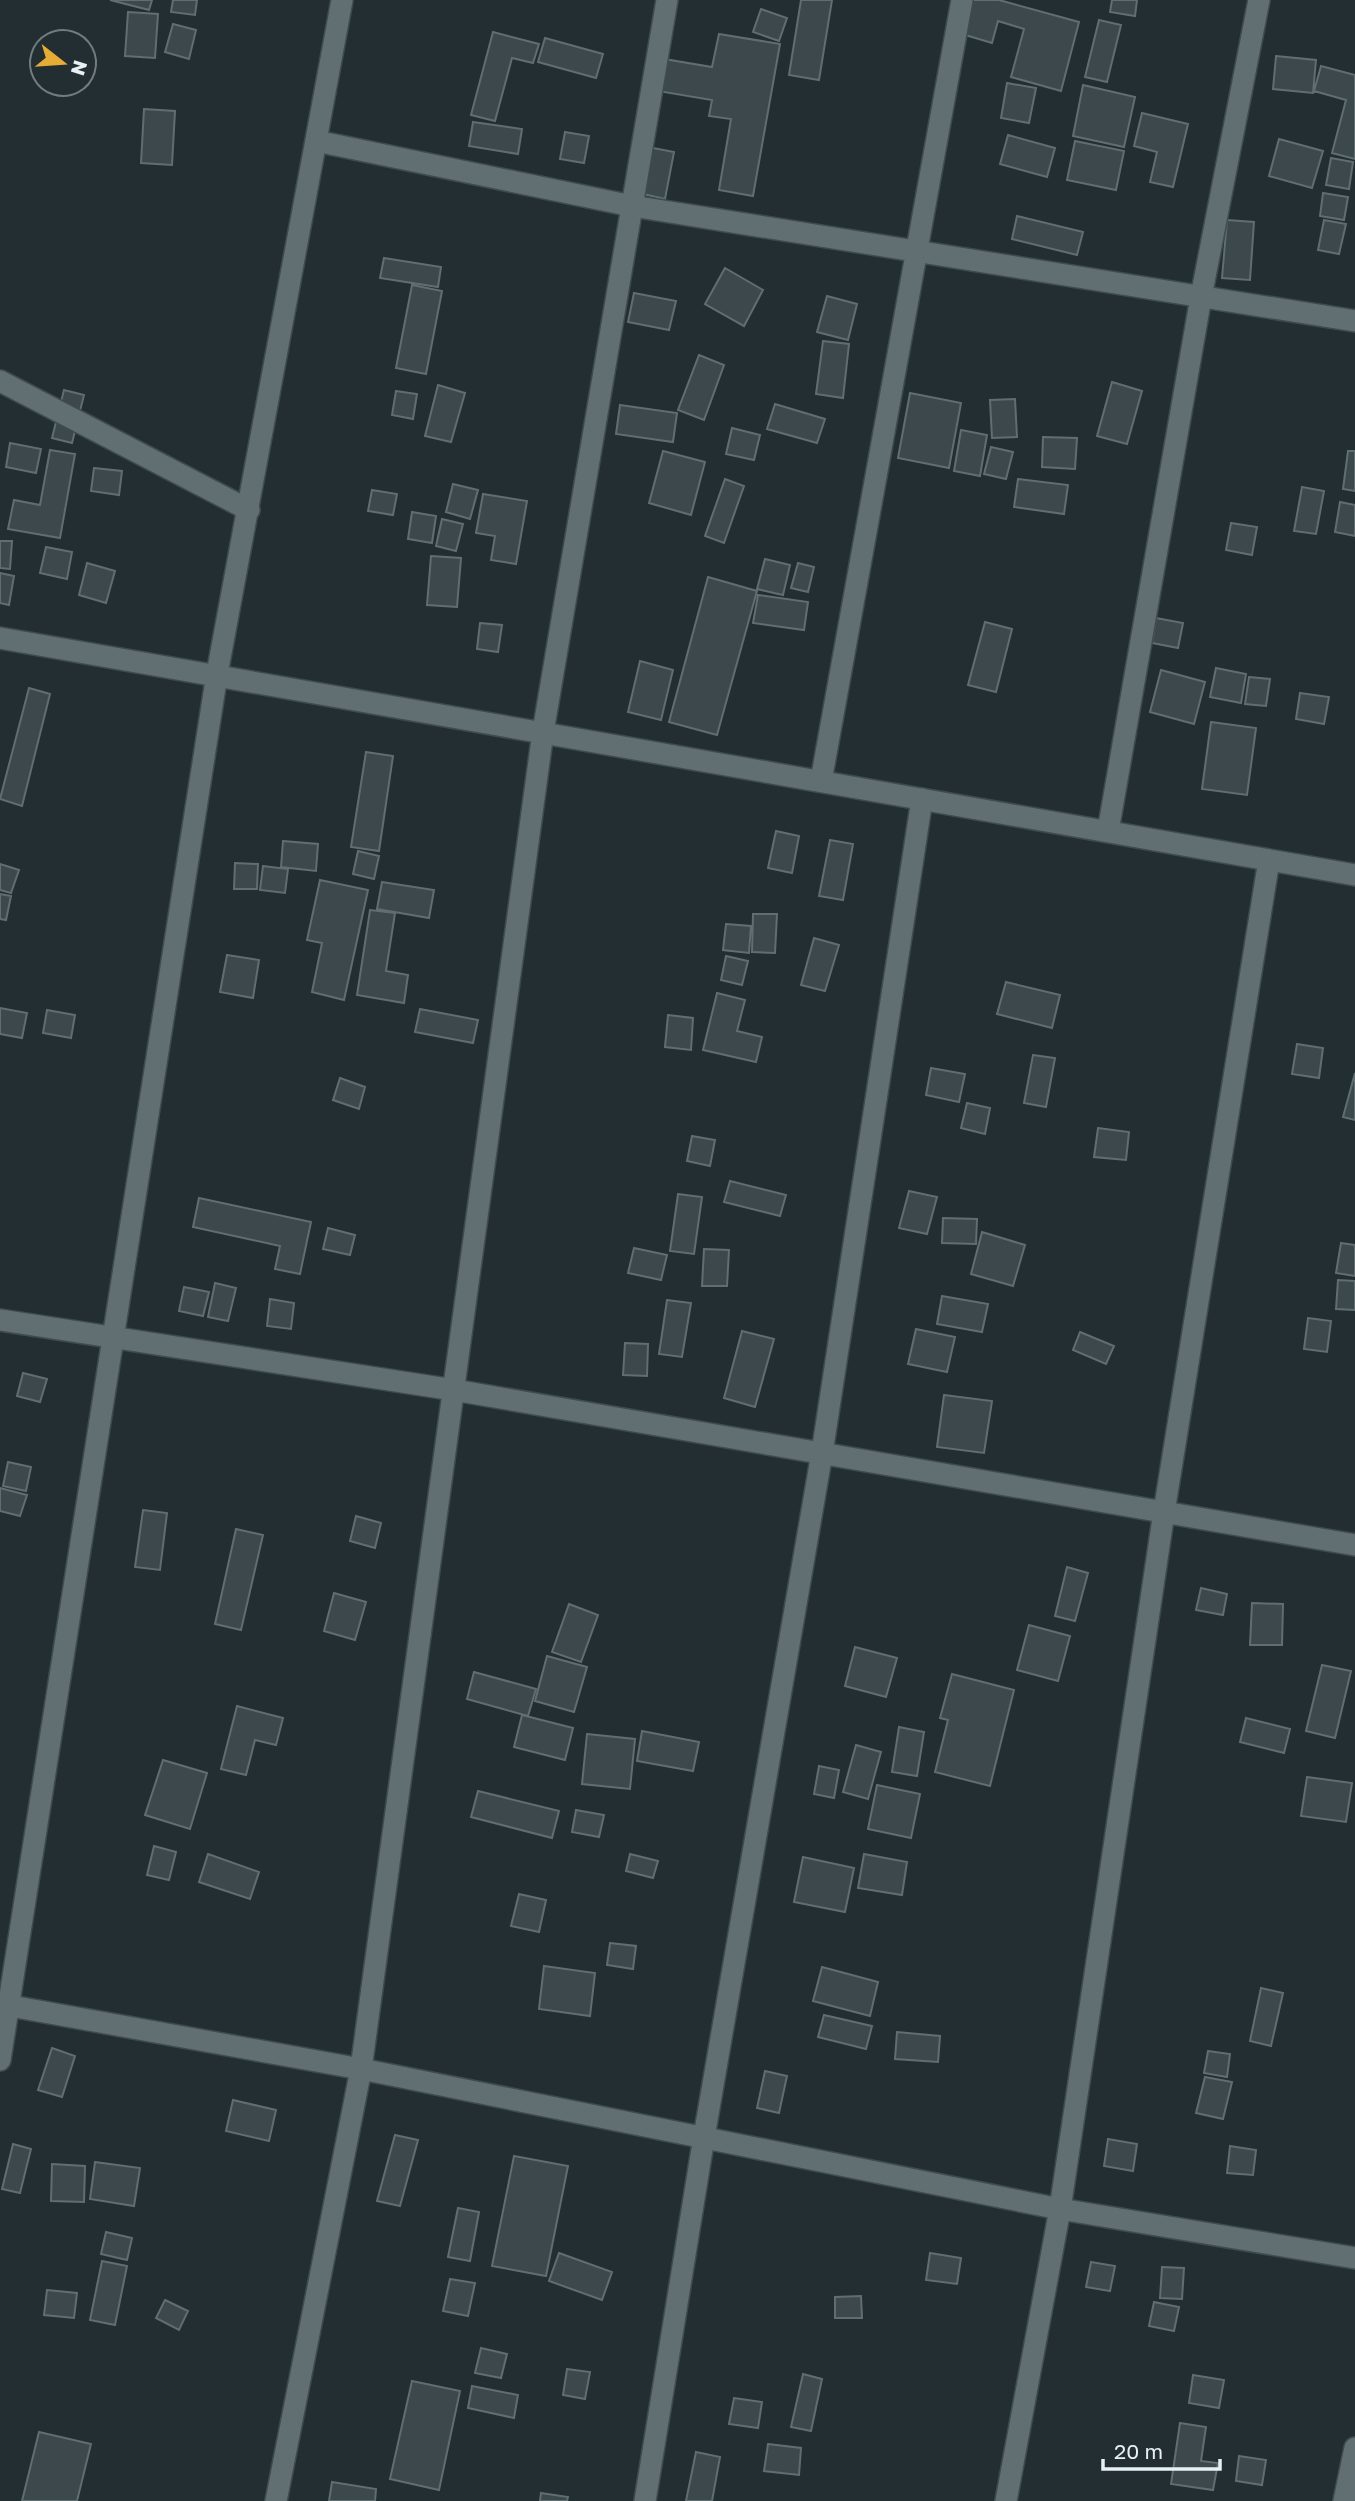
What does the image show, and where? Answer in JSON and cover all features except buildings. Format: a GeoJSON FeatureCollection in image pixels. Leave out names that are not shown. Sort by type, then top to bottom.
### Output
{"type":"FeatureCollection","features":[{"type":"Feature","properties":{"kind":"street"},"geometry":{"type":"LineString","coordinates":[[0,2060],[4,2005],[113,1339],[217,674],[342,0]]}},
{"type":"Feature","properties":{"kind":"street"},"geometry":{"type":"LineString","coordinates":[[276,2501],[361,2069],[543,732],[667,0]]}},
{"type":"Feature","properties":{"kind":"street"},"geometry":{"type":"LineString","coordinates":[[821,781],[914,251],[962,0]]}},
{"type":"Feature","properties":{"kind":"street"},"geometry":{"type":"LineString","coordinates":[[1108,831],[1201,297],[1259,0]]}},
{"type":"Feature","properties":{"kind":"street"},"geometry":{"type":"LineString","coordinates":[[316,141],[632,206],[1355,321]]}},
{"type":"Feature","properties":{"kind":"street"},"geometry":{"type":"LineString","coordinates":[[0,381],[249,510]]}},
{"type":"Feature","properties":{"kind":"street"},"geometry":{"type":"LineString","coordinates":[[0,638],[1355,875]]}},
{"type":"Feature","properties":{"kind":"street"},"geometry":{"type":"LineString","coordinates":[[645,2501],[704,2137],[822,1453],[922,799]]}},
{"type":"Feature","properties":{"kind":"street"},"geometry":{"type":"LineString","coordinates":[[1006,2501],[1060,2209],[1164,1512],[1269,860]]}},
{"type":"Feature","properties":{"kind":"street"},"geometry":{"type":"LineString","coordinates":[[0,1320],[454,1390],[1355,1545]]}},
{"type":"Feature","properties":{"kind":"street"},"geometry":{"type":"LineString","coordinates":[[4,2005],[361,2069],[1060,2209],[1355,2258]]}},
{"type":"Feature","properties":{"kind":"street"},"geometry":{"type":"LineString","coordinates":[[1344,2501],[1355,2448]]}}]}
